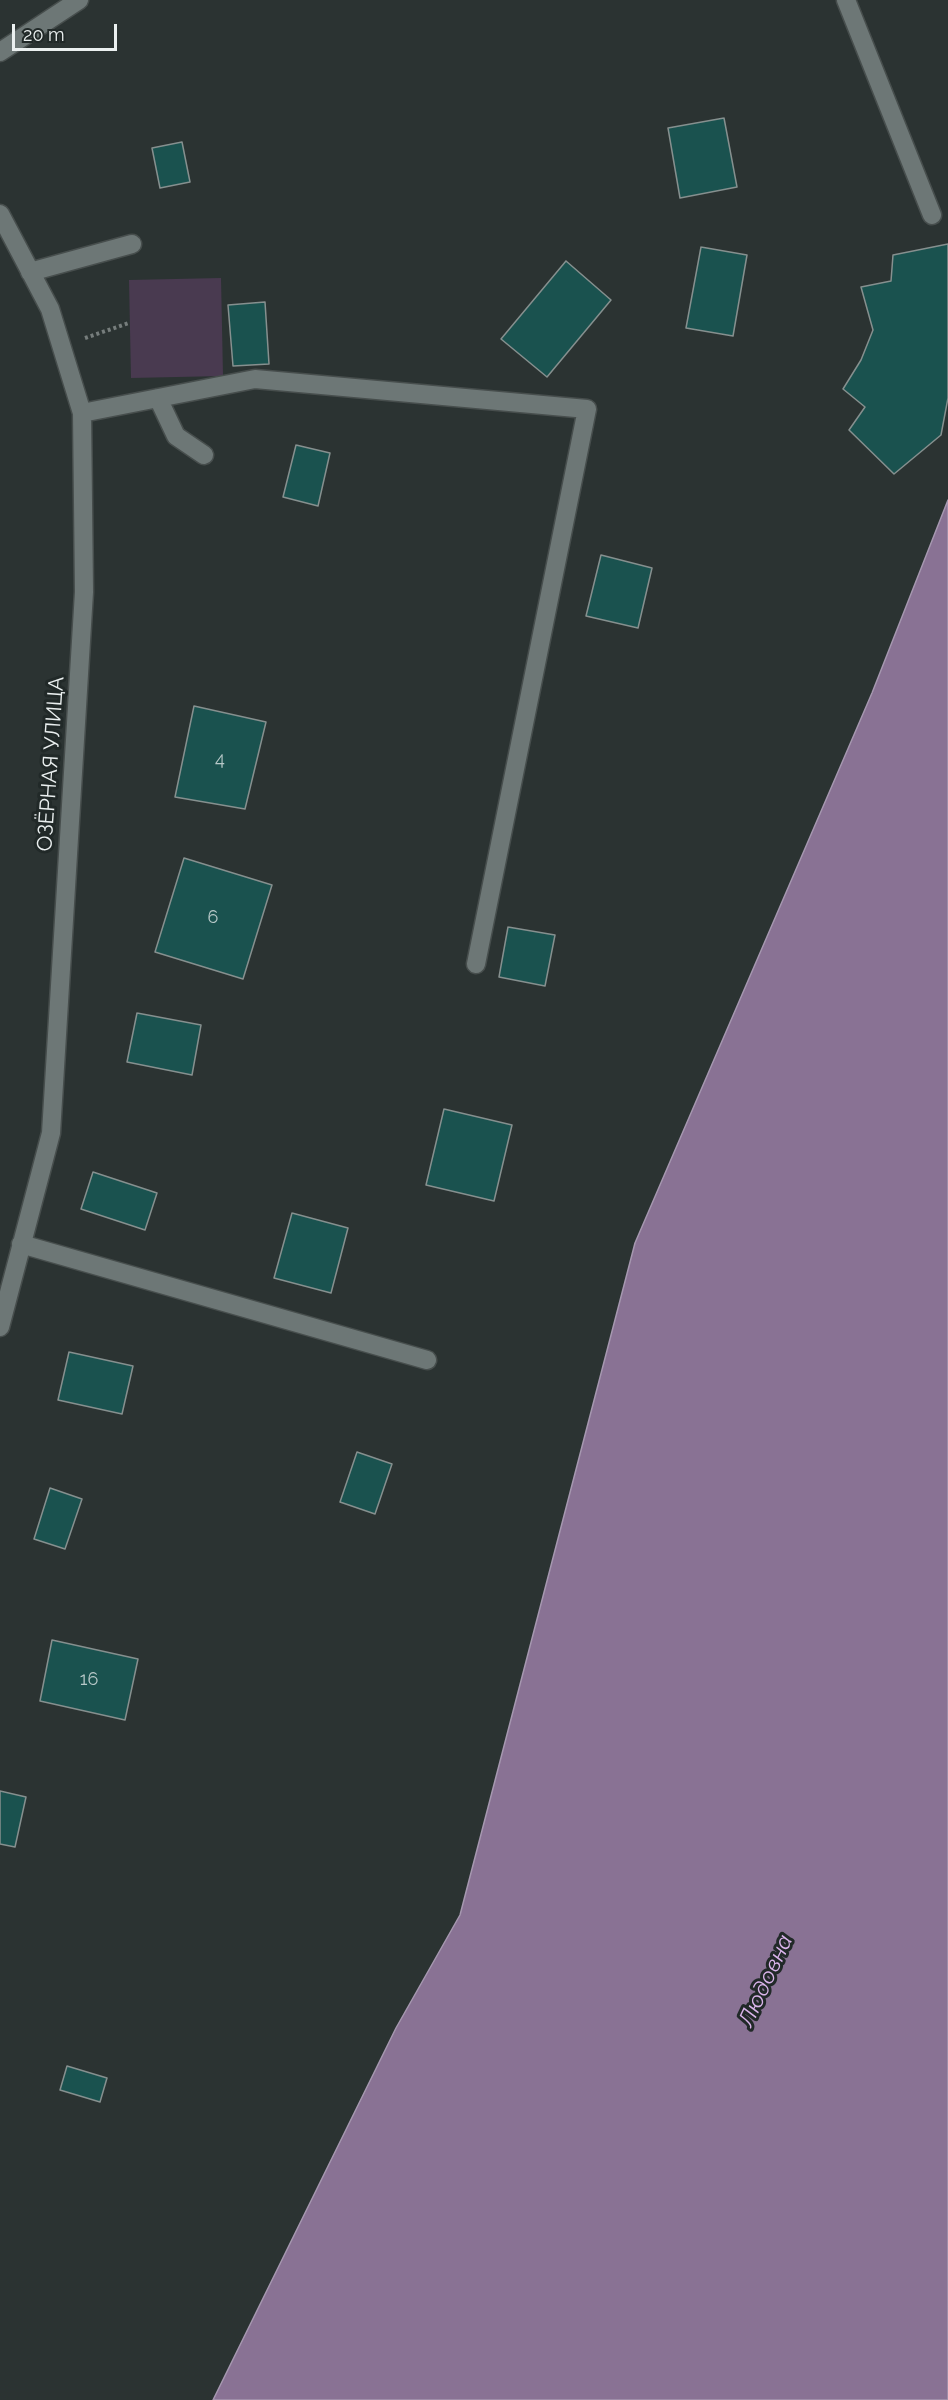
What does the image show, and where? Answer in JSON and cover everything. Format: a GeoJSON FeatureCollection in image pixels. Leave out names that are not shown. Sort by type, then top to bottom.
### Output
{"type":"FeatureCollection","features":[{"type":"Feature","properties":{"kind":"street"},"geometry":{"type":"LineString","coordinates":[[0,52],[79,0]]}},
{"type":"Feature","properties":{"kind":"street"},"geometry":{"type":"LineString","coordinates":[[846,0],[932,215]]}},
{"type":"Feature","properties":{"kind":"street","name":"ОЗЁРНАЯ УЛИЦА"},"geometry":{"type":"LineString","coordinates":[[0,1327],[51,1133],[84,592],[82,413],[50,309],[3,225]]}},
{"type":"Feature","properties":{"kind":"street"},"geometry":{"type":"LineString","coordinates":[[30,272],[132,244]]}},
{"type":"Feature","properties":{"kind":"street"},"geometry":{"type":"LineString","coordinates":[[82,413],[255,380],[587,409],[476,964]]}},
{"type":"Feature","properties":{"kind":"street"},"geometry":{"type":"LineString","coordinates":[[158,398],[176,436],[204,455]]}},
{"type":"Feature","properties":{"kind":"street"},"geometry":{"type":"LineString","coordinates":[[21,1244],[427,1360]]}},
{"type":"Feature","properties":{"kind":"path"},"geometry":{"type":"LineString","coordinates":[[79,340],[129,323]]}},
{"type":"Feature","properties":{"kind":"shaded area"},"geometry":{"type":"Polygon","coordinates":[[[221,278],[223,376],[131,378],[129,280],[221,278]]]}},
{"type":"Feature","properties":{"kind":"water","name":"Людовна"},"geometry":{"type":"Polygon","coordinates":[[[948,500],[948,2400],[213,2400],[396,2028],[460,1915],[635,1243],[872,693],[948,500]]]}},
{"type":"Feature","properties":{"kind":"building"},"geometry":{"type":"Polygon","coordinates":[[[724,118],[737,187],[680,198],[668,128],[724,118]]]}},
{"type":"Feature","properties":{"kind":"building"},"geometry":{"type":"Polygon","coordinates":[[[182,142],[190,182],[160,188],[152,148],[182,142]]]}},
{"type":"Feature","properties":{"kind":"building"},"geometry":{"type":"Polygon","coordinates":[[[948,244],[948,398],[941,435],[894,474],[849,430],[865,407],[843,389],[861,360],[873,330],[861,287],[891,281],[893,255],[948,244]]]}},
{"type":"Feature","properties":{"kind":"building"},"geometry":{"type":"Polygon","coordinates":[[[701,247],[747,255],[733,336],[686,328],[701,247]]]}},
{"type":"Feature","properties":{"kind":"building"},"geometry":{"type":"Polygon","coordinates":[[[566,261],[611,300],[547,377],[501,339],[566,261]]]}},
{"type":"Feature","properties":{"kind":"building"},"geometry":{"type":"Polygon","coordinates":[[[265,302],[269,364],[233,366],[228,305],[265,302]]]}},
{"type":"Feature","properties":{"kind":"building"},"geometry":{"type":"Polygon","coordinates":[[[296,445],[330,453],[318,506],[283,497],[296,445]]]}},
{"type":"Feature","properties":{"kind":"building"},"geometry":{"type":"Polygon","coordinates":[[[601,555],[652,568],[638,628],[586,616],[601,555]]]}},
{"type":"Feature","properties":{"kind":"building"},"geometry":{"type":"Polygon","coordinates":[[[194,706],[266,722],[245,809],[175,797],[194,706]]]}},
{"type":"Feature","properties":{"kind":"building"},"geometry":{"type":"Polygon","coordinates":[[[184,858],[272,885],[243,979],[155,952],[184,858]]]}},
{"type":"Feature","properties":{"kind":"building"},"geometry":{"type":"Polygon","coordinates":[[[508,927],[555,935],[545,986],[499,977],[508,927]]]}},
{"type":"Feature","properties":{"kind":"building"},"geometry":{"type":"Polygon","coordinates":[[[137,1013],[201,1025],[192,1075],[127,1062],[137,1013]]]}},
{"type":"Feature","properties":{"kind":"building"},"geometry":{"type":"Polygon","coordinates":[[[444,1109],[512,1125],[494,1201],[426,1185],[444,1109]]]}},
{"type":"Feature","properties":{"kind":"building"},"geometry":{"type":"Polygon","coordinates":[[[93,1172],[157,1193],[145,1230],[81,1209],[93,1172]]]}},
{"type":"Feature","properties":{"kind":"building"},"geometry":{"type":"Polygon","coordinates":[[[292,1213],[348,1228],[331,1293],[274,1278],[292,1213]]]}},
{"type":"Feature","properties":{"kind":"building"},"geometry":{"type":"Polygon","coordinates":[[[69,1352],[133,1366],[122,1414],[58,1400],[69,1352]]]}},
{"type":"Feature","properties":{"kind":"building"},"geometry":{"type":"Polygon","coordinates":[[[357,1452],[392,1464],[375,1514],[340,1502],[357,1452]]]}},
{"type":"Feature","properties":{"kind":"building"},"geometry":{"type":"Polygon","coordinates":[[[50,1488],[82,1499],[65,1549],[34,1539],[50,1488]]]}},
{"type":"Feature","properties":{"kind":"building"},"geometry":{"type":"Polygon","coordinates":[[[52,1640],[138,1659],[125,1720],[40,1701],[52,1640]]]}},
{"type":"Feature","properties":{"kind":"building"},"geometry":{"type":"Polygon","coordinates":[[[0,1791],[26,1797],[15,1847],[0,1844],[0,1791]]]}},
{"type":"Feature","properties":{"kind":"building"},"geometry":{"type":"Polygon","coordinates":[[[67,2066],[107,2078],[100,2102],[60,2090],[67,2066]]]}}]}
